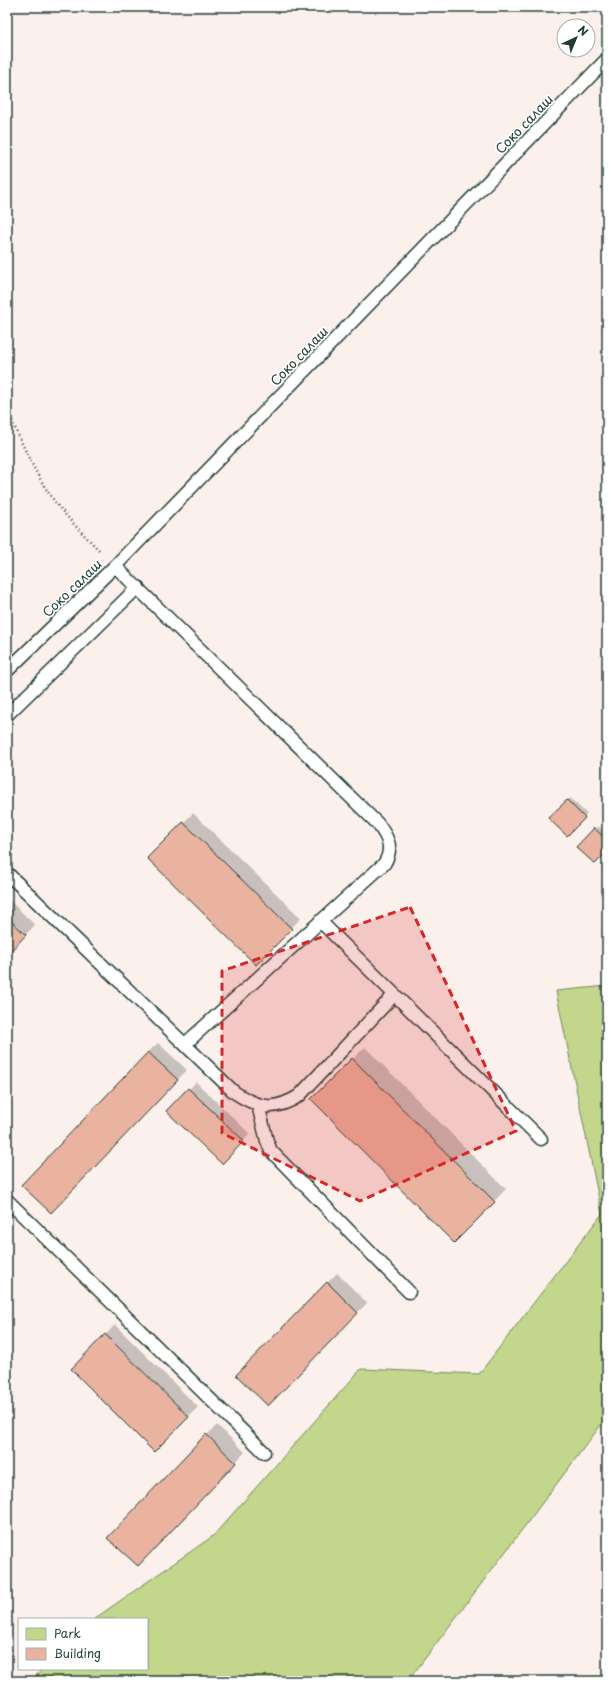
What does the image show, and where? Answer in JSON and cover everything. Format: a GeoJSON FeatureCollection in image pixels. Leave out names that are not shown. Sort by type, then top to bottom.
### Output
{"type":"FeatureCollection","features":[{"type":"Feature","properties":{"kind":"lane","name":"Соко салаш"},"geometry":{"type":"LineString","coordinates":[[7,670],[115,566],[607,59]]}},
{"type":"Feature","properties":{"kind":"lane"},"geometry":{"type":"LineString","coordinates":[[115,566],[378,824],[389,841],[390,847],[388,858],[384,864],[184,1044]]}},
{"type":"Feature","properties":{"kind":"lane"},"geometry":{"type":"LineString","coordinates":[[7,715],[138,587]]}},
{"type":"Feature","properties":{"kind":"lane"},"geometry":{"type":"LineString","coordinates":[[7,873],[234,1092],[258,1105],[281,1106],[299,1096],[394,995]]}},
{"type":"Feature","properties":{"kind":"lane"},"geometry":{"type":"LineString","coordinates":[[320,921],[541,1139]]}},
{"type":"Feature","properties":{"kind":"lane"},"geometry":{"type":"LineString","coordinates":[[258,1105],[267,1141],[272,1150],[409,1292]]}},
{"type":"Feature","properties":{"kind":"lane"},"geometry":{"type":"LineString","coordinates":[[7,1200],[264,1452]]}},
{"type":"Feature","properties":{"kind":"path"},"geometry":{"type":"LineString","coordinates":[[7,410],[29,459],[55,502],[78,530],[115,566]]}},
{"type":"Feature","properties":{"kind":"highlighted area"},"geometry":{"type":"Polygon","coordinates":[[[410,907],[516,1131],[360,1201],[222,1133],[222,971],[410,907]]]}},
{"type":"Feature","properties":{"kind":"green space"},"geometry":{"type":"Polygon","coordinates":[[[607,986],[607,1417],[408,1681],[32,1681],[41,1670],[148,1670],[148,1618],[95,1618],[213,1536],[361,1369],[479,1374],[602,1214],[556,991],[607,986]]]}},
{"type":"Feature","properties":{"kind":"building"},"geometry":{"type":"Polygon","coordinates":[[[567,800],[585,818],[567,836],[548,818],[567,800]]]}},
{"type":"Feature","properties":{"kind":"building"},"geometry":{"type":"Polygon","coordinates":[[[183,822],[292,929],[256,965],[147,858],[183,822]]]}},
{"type":"Feature","properties":{"kind":"building"},"geometry":{"type":"Polygon","coordinates":[[[594,828],[607,840],[607,852],[595,864],[576,847],[594,828]]]}},
{"type":"Feature","properties":{"kind":"building"},"geometry":{"type":"Polygon","coordinates":[[[7,917],[26,935],[7,955],[7,917]]]}},
{"type":"Feature","properties":{"kind":"building"},"geometry":{"type":"Polygon","coordinates":[[[148,1052],[178,1080],[51,1213],[21,1185],[148,1052]]]}},
{"type":"Feature","properties":{"kind":"building"},"geometry":{"type":"Polygon","coordinates":[[[352,1058],[495,1202],[454,1243],[311,1099],[352,1058]]]}},
{"type":"Feature","properties":{"kind":"building"},"geometry":{"type":"Polygon","coordinates":[[[188,1088],[244,1141],[222,1164],[166,1111],[188,1088]]]}},
{"type":"Feature","properties":{"kind":"building"},"geometry":{"type":"Polygon","coordinates":[[[327,1282],[358,1313],[268,1406],[236,1375],[327,1282]]]}},
{"type":"Feature","properties":{"kind":"building"},"geometry":{"type":"Polygon","coordinates":[[[105,1334],[189,1417],[154,1452],[71,1369],[105,1334]]]}},
{"type":"Feature","properties":{"kind":"building"},"geometry":{"type":"Polygon","coordinates":[[[206,1434],[236,1463],[138,1566],[107,1538],[206,1434]]]}}]}
